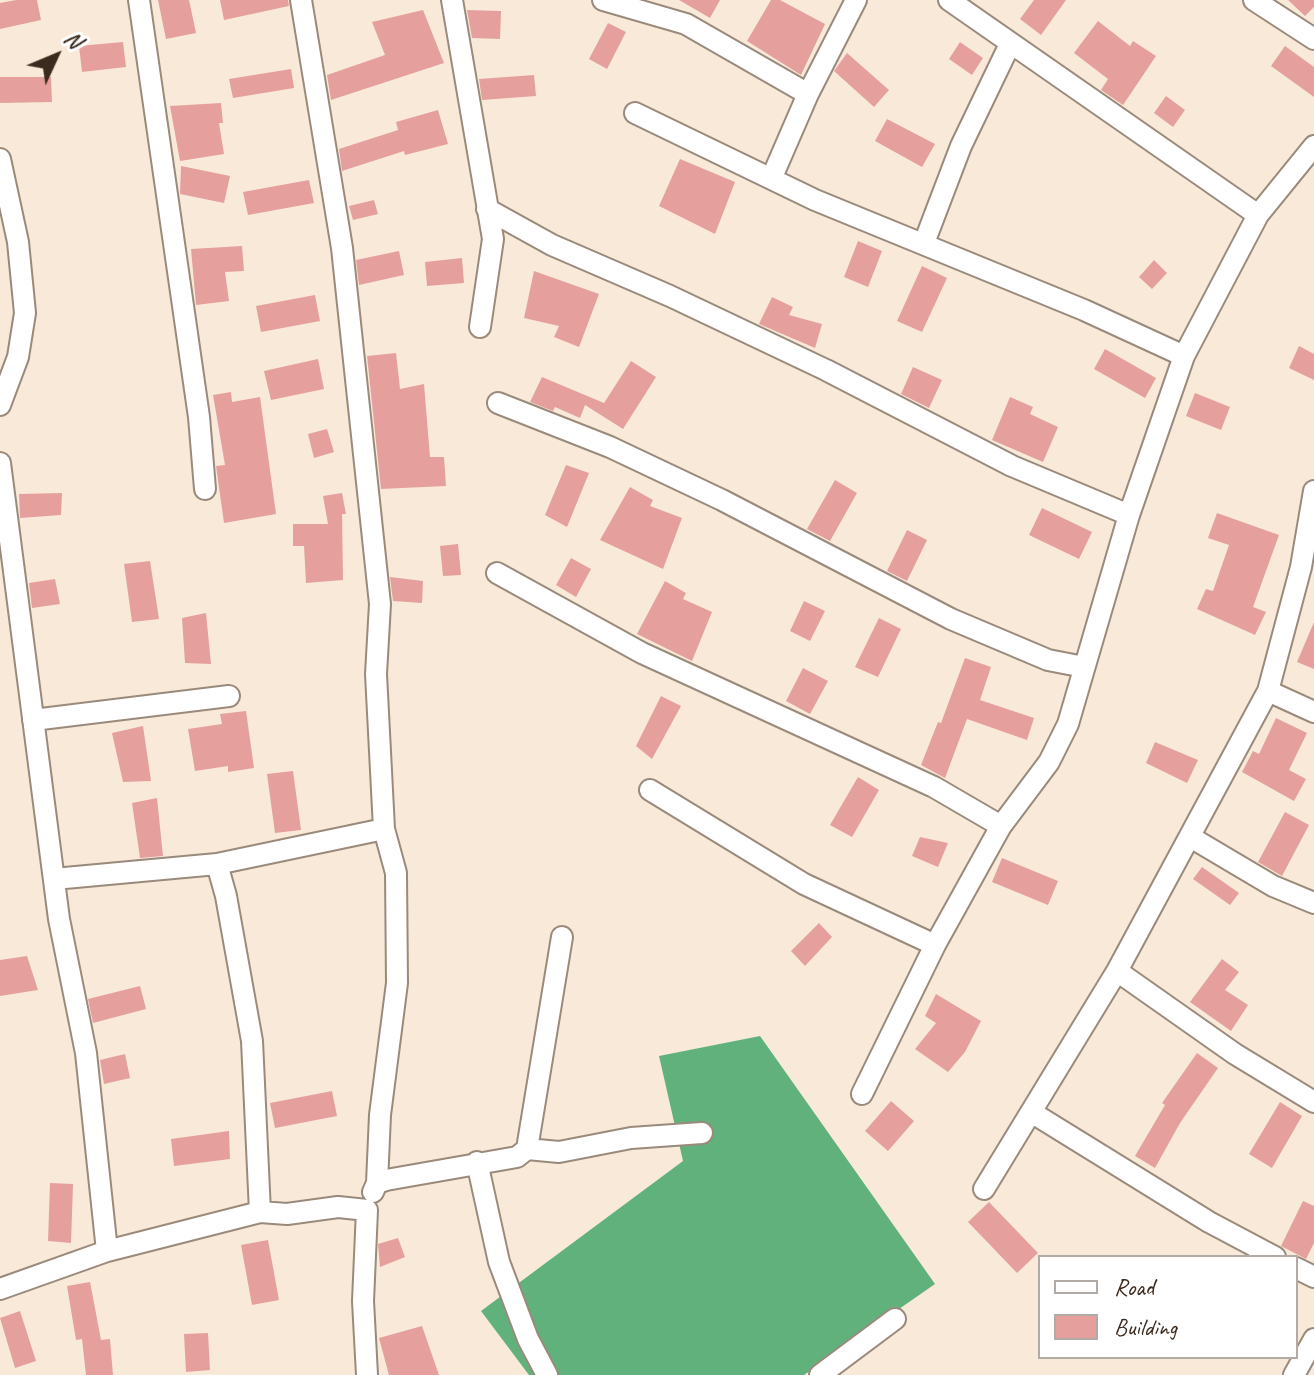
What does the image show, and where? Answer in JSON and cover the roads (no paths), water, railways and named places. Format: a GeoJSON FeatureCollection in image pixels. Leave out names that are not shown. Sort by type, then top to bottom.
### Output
{"type":"FeatureCollection","features":[{"type":"Feature","properties":{"kind":"street"},"geometry":{"type":"LineString","coordinates":[[139,0],[193,373],[205,489]]}},
{"type":"Feature","properties":{"kind":"street"},"geometry":{"type":"LineString","coordinates":[[301,0],[342,248],[369,495],[380,604],[376,674],[384,829],[396,873],[397,983],[380,1115],[377,1183],[367,1210],[363,1301],[367,1375]]}},
{"type":"Feature","properties":{"kind":"street"},"geometry":{"type":"LineString","coordinates":[[452,0],[493,239],[480,327]]}},
{"type":"Feature","properties":{"kind":"street"},"geometry":{"type":"LineString","coordinates":[[603,0],[686,24],[808,94]]}},
{"type":"Feature","properties":{"kind":"street"},"geometry":{"type":"LineString","coordinates":[[772,177],[808,94],[856,0]]}},
{"type":"Feature","properties":{"kind":"street"},"geometry":{"type":"LineString","coordinates":[[949,0],[1258,215]]}},
{"type":"Feature","properties":{"kind":"street"},"geometry":{"type":"LineString","coordinates":[[1254,0],[1314,39]]}},
{"type":"Feature","properties":{"kind":"street"},"geometry":{"type":"LineString","coordinates":[[924,243],[961,146],[1010,44]]}},
{"type":"Feature","properties":{"kind":"street"},"geometry":{"type":"LineString","coordinates":[[635,113],[815,200],[924,243],[1184,356]]}},
{"type":"Feature","properties":{"kind":"street"},"geometry":{"type":"LineString","coordinates":[[862,1094],[935,945],[1001,826],[1049,762],[1068,724],[1129,515],[1184,356],[1258,215],[1314,146]]}},
{"type":"Feature","properties":{"kind":"street"},"geometry":{"type":"LineString","coordinates":[[0,159],[18,242],[25,313],[18,357],[0,405]]}},
{"type":"Feature","properties":{"kind":"street"},"geometry":{"type":"LineString","coordinates":[[487,209],[552,245],[670,296],[826,370],[1012,466],[1129,515]]}},
{"type":"Feature","properties":{"kind":"street"},"geometry":{"type":"LineString","coordinates":[[498,403],[610,447],[722,500],[951,619],[1048,660],[1084,667]]}},
{"type":"Feature","properties":{"kind":"street"},"geometry":{"type":"LineString","coordinates":[[0,463],[54,879],[86,1053],[107,1251]]}},
{"type":"Feature","properties":{"kind":"street"},"geometry":{"type":"LineString","coordinates":[[984,1189],[1117,971],[1192,838],[1268,691],[1301,567],[1314,491]]}},
{"type":"Feature","properties":{"kind":"street"},"geometry":{"type":"LineString","coordinates":[[497,573],[642,653],[934,787],[1001,826]]}},
{"type":"Feature","properties":{"kind":"street"},"geometry":{"type":"LineString","coordinates":[[1268,691],[1314,712]]}},
{"type":"Feature","properties":{"kind":"street"},"geometry":{"type":"LineString","coordinates":[[33,720],[229,696]]}},
{"type":"Feature","properties":{"kind":"street"},"geometry":{"type":"LineString","coordinates":[[650,790],[804,884],[935,945]]}},
{"type":"Feature","properties":{"kind":"street"},"geometry":{"type":"LineString","coordinates":[[54,879],[217,864],[384,829]]}},
{"type":"Feature","properties":{"kind":"street"},"geometry":{"type":"LineString","coordinates":[[1192,838],[1273,886],[1314,903]]}},
{"type":"Feature","properties":{"kind":"street"},"geometry":{"type":"LineString","coordinates":[[217,864],[226,896],[252,1041],[260,1212]]}},
{"type":"Feature","properties":{"kind":"street"},"geometry":{"type":"LineString","coordinates":[[377,1183],[517,1157],[527,1149],[562,937]]}},
{"type":"Feature","properties":{"kind":"street"},"geometry":{"type":"LineString","coordinates":[[1117,971],[1235,1054],[1314,1102]]}},
{"type":"Feature","properties":{"kind":"street"},"geometry":{"type":"LineString","coordinates":[[1031,1112],[1196,1214],[1271,1255]]}},
{"type":"Feature","properties":{"kind":"street"},"geometry":{"type":"LineString","coordinates":[[527,1149],[559,1152],[631,1138],[702,1133]]}},
{"type":"Feature","properties":{"kind":"street"},"geometry":{"type":"LineString","coordinates":[[477,1162],[499,1262],[528,1339],[547,1375]]}},
{"type":"Feature","properties":{"kind":"street"},"geometry":{"type":"LineString","coordinates":[[0,1289],[107,1251],[260,1212],[287,1214],[338,1207],[367,1210]]}},
{"type":"Feature","properties":{"kind":"street"},"geometry":{"type":"LineString","coordinates":[[820,1375],[895,1319]]}},
{"type":"Feature","properties":{"kind":"street"},"geometry":{"type":"LineString","coordinates":[[1294,1375],[1314,1339]]}}]}
